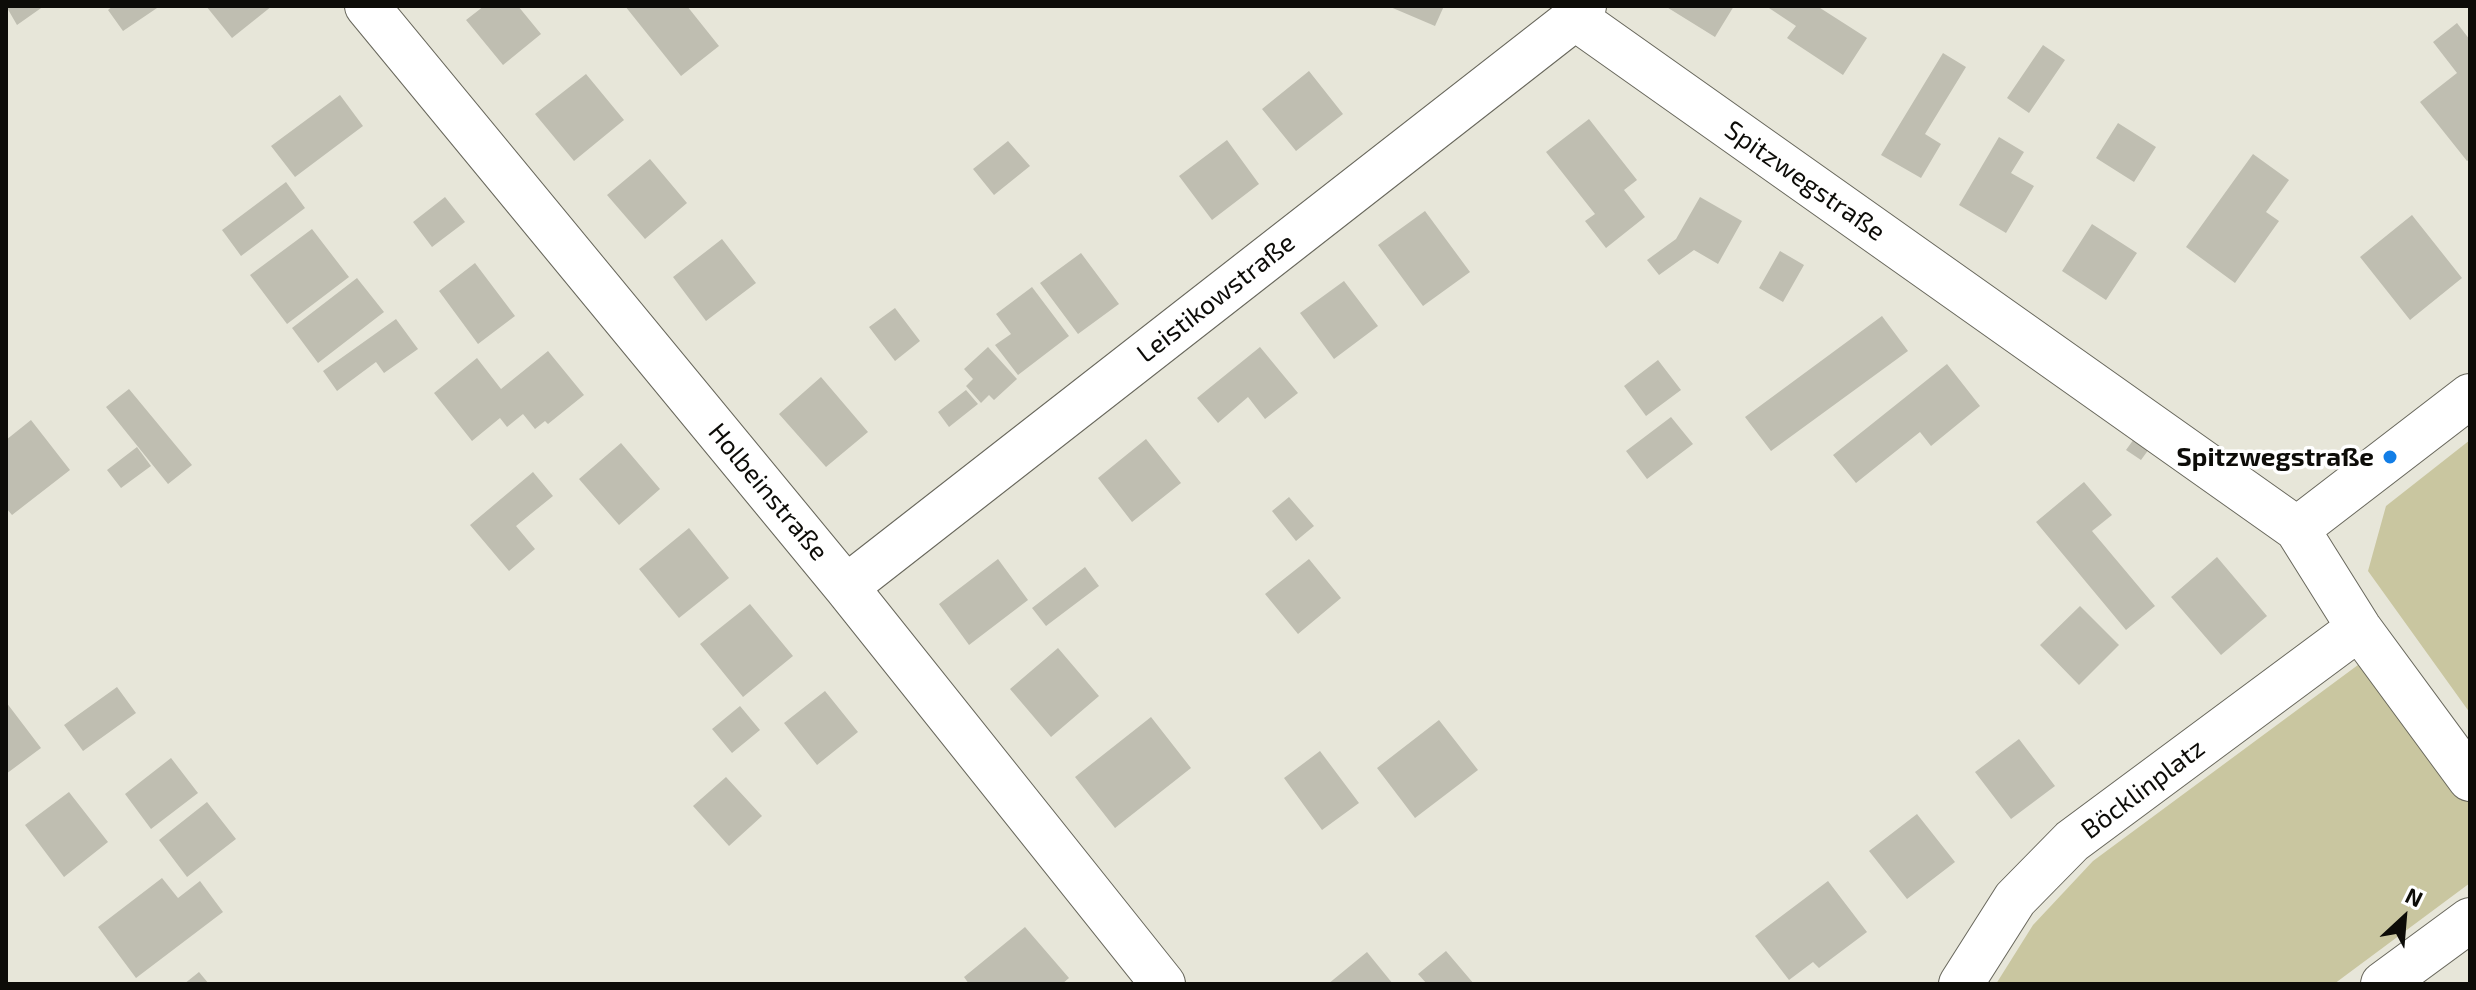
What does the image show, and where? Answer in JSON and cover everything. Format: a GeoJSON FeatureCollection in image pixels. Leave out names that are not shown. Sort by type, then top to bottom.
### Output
{"type":"FeatureCollection","features":[{"type":"Feature","properties":{"kind":"street","name":"Holbeinstraße"},"geometry":{"type":"LineString","coordinates":[[367,6],[846,587],[1163,984]]}},
{"type":"Feature","properties":{"kind":"street","name":"Leistikowstraße"},"geometry":{"type":"LineString","coordinates":[[846,587],[1579,12]]}},
{"type":"Feature","properties":{"kind":"street","name":"Spitzwegstraße"},"geometry":{"type":"LineString","coordinates":[[1579,12],[2297,529],[2359,628],[2470,779]]}},
{"type":"Feature","properties":{"kind":"street"},"geometry":{"type":"LineString","coordinates":[[2297,529],[2470,396]]}},
{"type":"Feature","properties":{"kind":"street","name":"Böcklinplatz"},"geometry":{"type":"LineString","coordinates":[[1961,984],[2015,899],[2072,841],[2359,628]]}},
{"type":"Feature","properties":{"kind":"street"},"geometry":{"type":"LineString","coordinates":[[2383,984],[2470,920]]}},
{"type":"Feature","properties":{"kind":"shaded area"},"geometry":{"type":"Polygon","coordinates":[[[2470,440],[2470,713],[2368,571],[2386,506],[2470,440]]]}},
{"type":"Feature","properties":{"kind":"shaded area"},"geometry":{"type":"Polygon","coordinates":[[[2362,662],[2470,799],[2470,883],[2334,984],[1996,984],[2033,925],[2093,861],[2362,662]]]}},
{"type":"Feature","properties":{"kind":"building"},"geometry":{"type":"Polygon","coordinates":[[[6,6],[44,6],[17,25],[6,6]]]}},
{"type":"Feature","properties":{"kind":"building"},"geometry":{"type":"Polygon","coordinates":[[[113,6],[160,6],[123,31],[108,10],[113,6]]]}},
{"type":"Feature","properties":{"kind":"building"},"geometry":{"type":"Polygon","coordinates":[[[206,6],[272,6],[232,38],[206,6]]]}},
{"type":"Feature","properties":{"kind":"building"},"geometry":{"type":"Polygon","coordinates":[[[484,6],[518,6],[541,34],[503,65],[466,20],[484,6]]]}},
{"type":"Feature","properties":{"kind":"building"},"geometry":{"type":"Polygon","coordinates":[[[625,6],[687,6],[719,46],[681,76],[625,6]]]}},
{"type":"Feature","properties":{"kind":"building"},"geometry":{"type":"Polygon","coordinates":[[[1388,6],[1444,6],[1435,26],[1388,6]]]}},
{"type":"Feature","properties":{"kind":"building"},"geometry":{"type":"Polygon","coordinates":[[[1665,6],[1734,6],[1715,37],[1665,6]]]}},
{"type":"Feature","properties":{"kind":"building"},"geometry":{"type":"Polygon","coordinates":[[[1766,6],[1817,6],[1867,38],[1843,75],[1787,38],[1796,26],[1766,6]]]}},
{"type":"Feature","properties":{"kind":"building"},"geometry":{"type":"Polygon","coordinates":[[[2457,23],[2470,40],[2470,159],[2467,161],[2420,102],[2457,73],[2433,42],[2457,23]]]}},
{"type":"Feature","properties":{"kind":"building"},"geometry":{"type":"Polygon","coordinates":[[[2043,45],[2065,60],[2029,113],[2007,98],[2043,45]]]}},
{"type":"Feature","properties":{"kind":"building"},"geometry":{"type":"Polygon","coordinates":[[[1943,53],[1966,67],[1925,134],[1941,144],[1921,178],[1881,155],[1943,53]]]}},
{"type":"Feature","properties":{"kind":"building"},"geometry":{"type":"Polygon","coordinates":[[[1309,71],[1343,114],[1296,151],[1262,109],[1309,71]]]}},
{"type":"Feature","properties":{"kind":"building"},"geometry":{"type":"Polygon","coordinates":[[[586,74],[624,120],[574,161],[535,114],[586,74]]]}},
{"type":"Feature","properties":{"kind":"building"},"geometry":{"type":"Polygon","coordinates":[[[340,95],[363,126],[295,177],[271,146],[340,95]]]}},
{"type":"Feature","properties":{"kind":"building"},"geometry":{"type":"Polygon","coordinates":[[[1589,119],[1637,180],[1624,190],[1645,217],[1606,248],[1585,221],[1595,214],[1546,152],[1589,119]]]}},
{"type":"Feature","properties":{"kind":"building"},"geometry":{"type":"Polygon","coordinates":[[[2118,123],[2156,147],[2134,182],[2096,158],[2118,123]]]}},
{"type":"Feature","properties":{"kind":"building"},"geometry":{"type":"Polygon","coordinates":[[[1999,137],[2024,152],[2011,173],[2034,186],[2006,233],[1959,205],[1999,137]]]}},
{"type":"Feature","properties":{"kind":"building"},"geometry":{"type":"Polygon","coordinates":[[[1227,140],[1259,184],[1212,220],[1179,176],[1227,140]]]}},
{"type":"Feature","properties":{"kind":"building"},"geometry":{"type":"Polygon","coordinates":[[[1008,141],[1030,166],[994,195],[973,169],[1008,141]]]}},
{"type":"Feature","properties":{"kind":"building"},"geometry":{"type":"Polygon","coordinates":[[[2253,154],[2289,180],[2266,212],[2279,221],[2235,283],[2186,247],[2253,154]]]}},
{"type":"Feature","properties":{"kind":"building"},"geometry":{"type":"Polygon","coordinates":[[[650,159],[687,203],[645,239],[607,195],[650,159]]]}},
{"type":"Feature","properties":{"kind":"building"},"geometry":{"type":"Polygon","coordinates":[[[286,182],[305,208],[241,256],[222,230],[286,182]]]}},
{"type":"Feature","properties":{"kind":"building"},"geometry":{"type":"Polygon","coordinates":[[[445,197],[465,222],[432,247],[413,222],[445,197]]]}},
{"type":"Feature","properties":{"kind":"building"},"geometry":{"type":"Polygon","coordinates":[[[1700,197],[1742,221],[1718,264],[1694,250],[1659,275],[1647,260],[1676,239],[1700,197]]]}},
{"type":"Feature","properties":{"kind":"building"},"geometry":{"type":"Polygon","coordinates":[[[1425,211],[1470,272],[1423,306],[1378,245],[1425,211]]]}},
{"type":"Feature","properties":{"kind":"building"},"geometry":{"type":"Polygon","coordinates":[[[2412,215],[2462,278],[2410,320],[2360,257],[2412,215]]]}},
{"type":"Feature","properties":{"kind":"building"},"geometry":{"type":"Polygon","coordinates":[[[2092,224],[2137,253],[2106,300],[2062,271],[2092,224]]]}},
{"type":"Feature","properties":{"kind":"building"},"geometry":{"type":"Polygon","coordinates":[[[312,229],[349,277],[287,324],[250,275],[312,229]]]}},
{"type":"Feature","properties":{"kind":"building"},"geometry":{"type":"Polygon","coordinates":[[[722,239],[756,283],[706,321],[673,277],[722,239]]]}},
{"type":"Feature","properties":{"kind":"building"},"geometry":{"type":"Polygon","coordinates":[[[1780,251],[1804,265],[1783,302],[1759,288],[1780,251]]]}},
{"type":"Feature","properties":{"kind":"building"},"geometry":{"type":"Polygon","coordinates":[[[1081,253],[1119,304],[1078,334],[1040,283],[1081,253]]]}},
{"type":"Feature","properties":{"kind":"building"},"geometry":{"type":"Polygon","coordinates":[[[475,263],[515,316],[478,344],[439,291],[475,263]]]}},
{"type":"Feature","properties":{"kind":"building"},"geometry":{"type":"Polygon","coordinates":[[[357,278],[384,312],[318,363],[292,328],[357,278]]]}},
{"type":"Feature","properties":{"kind":"building"},"geometry":{"type":"Polygon","coordinates":[[[1344,281],[1378,326],[1334,359],[1300,313],[1344,281]]]}},
{"type":"Feature","properties":{"kind":"building"},"geometry":{"type":"Polygon","coordinates":[[[1032,287],[1069,336],[1018,375],[995,345],[1011,334],[996,314],[1032,287]]]}},
{"type":"Feature","properties":{"kind":"building"},"geometry":{"type":"Polygon","coordinates":[[[895,308],[920,341],[895,361],[869,327],[895,308]]]}},
{"type":"Feature","properties":{"kind":"building"},"geometry":{"type":"Polygon","coordinates":[[[1882,316],[1908,351],[1771,451],[1745,417],[1882,316]]]}},
{"type":"Feature","properties":{"kind":"building"},"geometry":{"type":"Polygon","coordinates":[[[396,319],[418,349],[384,373],[376,362],[337,391],[323,371],[396,319]]]}},
{"type":"Feature","properties":{"kind":"building"},"geometry":{"type":"Polygon","coordinates":[[[988,347],[1017,379],[994,400],[989,395],[981,403],[966,386],[973,379],[964,369],[988,347]]]}},
{"type":"Feature","properties":{"kind":"building"},"geometry":{"type":"Polygon","coordinates":[[[1260,347],[1298,393],[1265,419],[1248,397],[1218,423],[1197,398],[1260,347]]]}},
{"type":"Feature","properties":{"kind":"building"},"geometry":{"type":"Polygon","coordinates":[[[548,351],[584,395],[548,424],[545,421],[535,429],[523,414],[507,427],[500,418],[472,441],[434,393],[477,358],[501,389],[548,351]]]}},
{"type":"Feature","properties":{"kind":"building"},"geometry":{"type":"Polygon","coordinates":[[[1658,360],[1681,390],[1646,416],[1624,386],[1658,360]]]}},
{"type":"Feature","properties":{"kind":"building"},"geometry":{"type":"Polygon","coordinates":[[[1947,364],[1980,406],[1931,446],[1920,432],[1856,483],[1833,455],[1947,364]]]}},
{"type":"Feature","properties":{"kind":"building"},"geometry":{"type":"Polygon","coordinates":[[[821,377],[868,432],[826,467],[779,414],[821,377]]]}},
{"type":"Feature","properties":{"kind":"building"},"geometry":{"type":"Polygon","coordinates":[[[129,389],[192,465],[168,484],[106,407],[129,389]]]}},
{"type":"Feature","properties":{"kind":"building"},"geometry":{"type":"Polygon","coordinates":[[[966,390],[978,404],[949,427],[938,412],[966,390]]]}},
{"type":"Feature","properties":{"kind":"building"},"geometry":{"type":"Polygon","coordinates":[[[1671,417],[1693,444],[1647,479],[1626,451],[1671,417]]]}},
{"type":"Feature","properties":{"kind":"building"},"geometry":{"type":"Polygon","coordinates":[[[31,420],[70,470],[12,515],[6,508],[6,440],[31,420]]]}},
{"type":"Feature","properties":{"kind":"building"},"geometry":{"type":"Polygon","coordinates":[[[1146,439],[1181,483],[1132,522],[1098,478],[1146,439]]]}},
{"type":"Feature","properties":{"kind":"building"},"geometry":{"type":"Polygon","coordinates":[[[2134,439],[2149,449],[2141,460],[2126,450],[2134,439]]]}},
{"type":"Feature","properties":{"kind":"building"},"geometry":{"type":"Polygon","coordinates":[[[621,443],[660,489],[619,525],[579,479],[621,443]]]}},
{"type":"Feature","properties":{"kind":"building"},"geometry":{"type":"Polygon","coordinates":[[[137,447],[151,466],[121,488],[107,470],[137,447]]]}},
{"type":"Feature","properties":{"kind":"building"},"geometry":{"type":"Polygon","coordinates":[[[533,472],[553,496],[516,526],[535,549],[509,571],[470,525],[533,472]]]}},
{"type":"Feature","properties":{"kind":"building"},"geometry":{"type":"Polygon","coordinates":[[[2084,482],[2112,515],[2092,531],[2155,606],[2126,630],[2036,522],[2084,482]]]}},
{"type":"Feature","properties":{"kind":"building"},"geometry":{"type":"Polygon","coordinates":[[[1289,497],[1314,526],[1296,541],[1272,511],[1289,497]]]}},
{"type":"Feature","properties":{"kind":"building"},"geometry":{"type":"Polygon","coordinates":[[[689,528],[729,578],[679,618],[639,569],[689,528]]]}},
{"type":"Feature","properties":{"kind":"building"},"geometry":{"type":"Polygon","coordinates":[[[2217,557],[2267,616],[2221,655],[2171,597],[2217,557]]]}},
{"type":"Feature","properties":{"kind":"building"},"geometry":{"type":"Polygon","coordinates":[[[998,559],[1028,600],[969,645],[939,604],[998,559]]]}},
{"type":"Feature","properties":{"kind":"building"},"geometry":{"type":"Polygon","coordinates":[[[1309,559],[1341,598],[1298,634],[1265,594],[1309,559]]]}},
{"type":"Feature","properties":{"kind":"building"},"geometry":{"type":"Polygon","coordinates":[[[1085,567],[1099,586],[1046,626],[1032,608],[1085,567]]]}},
{"type":"Feature","properties":{"kind":"building"},"geometry":{"type":"Polygon","coordinates":[[[750,604],[793,656],[743,697],[700,644],[750,604]]]}},
{"type":"Feature","properties":{"kind":"building"},"geometry":{"type":"Polygon","coordinates":[[[2080,606],[2119,645],[2079,685],[2040,645],[2080,606]]]}},
{"type":"Feature","properties":{"kind":"building"},"geometry":{"type":"Polygon","coordinates":[[[1058,648],[1099,696],[1051,737],[1010,689],[1058,648]]]}},
{"type":"Feature","properties":{"kind":"building"},"geometry":{"type":"Polygon","coordinates":[[[117,687],[136,713],[83,751],[64,725],[117,687]]]}},
{"type":"Feature","properties":{"kind":"building"},"geometry":{"type":"Polygon","coordinates":[[[825,691],[858,732],[817,765],[784,723],[825,691]]]}},
{"type":"Feature","properties":{"kind":"building"},"geometry":{"type":"Polygon","coordinates":[[[6,702],[41,748],[6,774],[6,702]]]}},
{"type":"Feature","properties":{"kind":"building"},"geometry":{"type":"Polygon","coordinates":[[[740,706],[760,730],[732,753],[712,729],[740,706]]]}},
{"type":"Feature","properties":{"kind":"building"},"geometry":{"type":"Polygon","coordinates":[[[1151,717],[1191,768],[1115,828],[1075,777],[1151,717]]]}},
{"type":"Feature","properties":{"kind":"building"},"geometry":{"type":"Polygon","coordinates":[[[1439,720],[1478,770],[1415,818],[1377,768],[1439,720]]]}},
{"type":"Feature","properties":{"kind":"building"},"geometry":{"type":"Polygon","coordinates":[[[2019,739],[2055,786],[2011,819],[1975,772],[2019,739]]]}},
{"type":"Feature","properties":{"kind":"building"},"geometry":{"type":"Polygon","coordinates":[[[1320,751],[1359,803],[1322,830],[1284,778],[1320,751]]]}},
{"type":"Feature","properties":{"kind":"building"},"geometry":{"type":"Polygon","coordinates":[[[171,758],[198,793],[151,829],[125,794],[171,758]]]}},
{"type":"Feature","properties":{"kind":"building"},"geometry":{"type":"Polygon","coordinates":[[[726,777],[762,816],[729,846],[693,806],[726,777]]]}},
{"type":"Feature","properties":{"kind":"building"},"geometry":{"type":"Polygon","coordinates":[[[69,792],[108,842],[64,877],[25,825],[69,792]]]}},
{"type":"Feature","properties":{"kind":"building"},"geometry":{"type":"Polygon","coordinates":[[[207,802],[236,839],[187,877],[159,840],[207,802]]]}},
{"type":"Feature","properties":{"kind":"building"},"geometry":{"type":"Polygon","coordinates":[[[1917,814],[1955,862],[1907,899],[1869,851],[1917,814]]]}},
{"type":"Feature","properties":{"kind":"building"},"geometry":{"type":"Polygon","coordinates":[[[162,878],[178,898],[200,881],[223,912],[136,978],[98,927],[162,878]]]}},
{"type":"Feature","properties":{"kind":"building"},"geometry":{"type":"Polygon","coordinates":[[[1828,881],[1867,932],[1819,968],[1813,962],[1789,980],[1755,936],[1828,881]]]}},
{"type":"Feature","properties":{"kind":"building"},"geometry":{"type":"Polygon","coordinates":[[[1025,927],[1069,978],[1062,984],[969,984],[964,977],[1025,927]]]}},
{"type":"Feature","properties":{"kind":"building"},"geometry":{"type":"Polygon","coordinates":[[[1446,951],[1474,984],[1427,984],[1418,974],[1446,951]]]}},
{"type":"Feature","properties":{"kind":"building"},"geometry":{"type":"Polygon","coordinates":[[[1367,952],[1393,984],[1328,984],[1367,952]]]}},
{"type":"Feature","properties":{"kind":"building"},"geometry":{"type":"Polygon","coordinates":[[[199,972],[209,984],[184,984],[199,972]]]}},
{"type":"Feature","properties":{"kind":"place","name":"Spitzwegstraße"},"geometry":{"type":"Point","coordinates":[2390,457]}}]}
